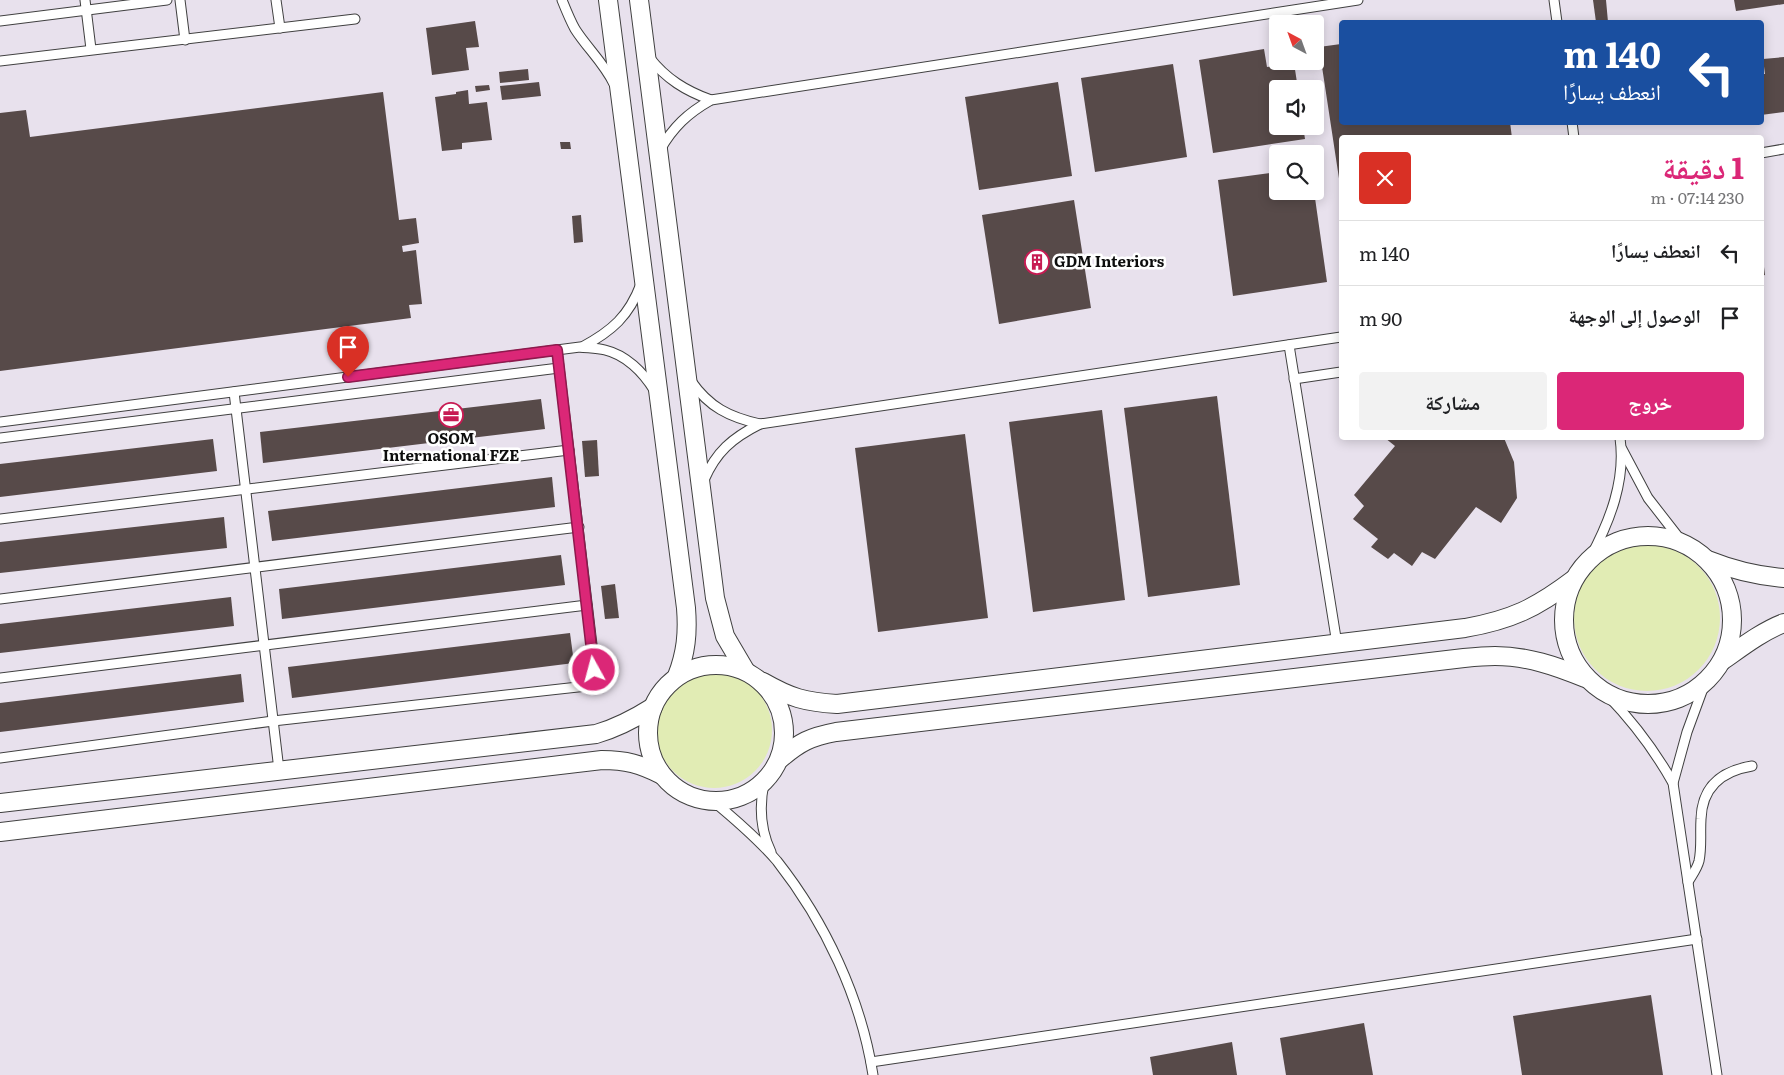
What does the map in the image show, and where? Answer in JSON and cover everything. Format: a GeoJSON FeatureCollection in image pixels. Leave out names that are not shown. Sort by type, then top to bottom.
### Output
{"type":"FeatureCollection","features":[{"type":"Feature","properties":{"kind":"street"},"geometry":{"type":"LineString","coordinates":[[608,0],[688,625],[687,643],[677,676]]}},
{"type":"Feature","properties":{"kind":"street"},"geometry":{"type":"LineString","coordinates":[[639,0],[686,375],[719,617],[725,636],[745,670]]}},
{"type":"Feature","properties":{"kind":"street"},"geometry":{"type":"LineString","coordinates":[[662,775],[653,760],[648,742],[648,724],[653,707],[662,690],[677,676],[693,668],[710,664],[728,665],[745,670],[786,695],[811,702],[837,704],[1465,628],[1494,623],[1523,613],[1549,598],[1573,580],[1590,558],[1606,546],[1625,539],[1644,536],[1664,537],[1683,543],[1696,550],[1708,560],[1721,577],[1730,598],[1733,619],[1730,641],[1722,662]]}},
{"type":"Feature","properties":{"kind":"street"},"geometry":{"type":"LineString","coordinates":[[1708,560],[1736,571],[1766,577],[1784,578]]}},
{"type":"Feature","properties":{"kind":"street"},"geometry":{"type":"LineString","coordinates":[[1573,580],[1566,599],[1563,620],[1565,641],[1573,661],[1585,678],[1596,688],[1608,696],[1628,703],[1648,705],[1688,695],[1705,683],[1722,662],[1746,643],[1784,623]]}},
{"type":"Feature","properties":{"kind":"street"},"geometry":{"type":"LineString","coordinates":[[780,759],[796,745],[809,739],[836,732],[1464,658],[1495,656],[1526,658],[1556,666],[1585,678]]}},
{"type":"Feature","properties":{"kind":"street"},"geometry":{"type":"LineString","coordinates":[[0,832],[602,760],[623,760],[643,765],[662,775],[676,788],[694,798],[713,801],[731,800],[748,793],[764,783],[780,759],[785,739],[784,718],[776,698],[763,682]]}},
{"type":"Feature","properties":{"kind":"street"},"geometry":{"type":"LineString","coordinates":[[0,803],[596,734],[616,728],[635,719],[653,707]]}},
{"type":"Feature","properties":{"kind":"lane"},"geometry":{"type":"LineString","coordinates":[[85,0],[91,49]]}},
{"type":"Feature","properties":{"kind":"lane"},"geometry":{"type":"LineString","coordinates":[[0,21],[167,0]]}},
{"type":"Feature","properties":{"kind":"lane"},"geometry":{"type":"LineString","coordinates":[[180,0],[185,40]]}},
{"type":"Feature","properties":{"kind":"lane"},"geometry":{"type":"LineString","coordinates":[[276,0],[280,28]]}},
{"type":"Feature","properties":{"kind":"lane"},"geometry":{"type":"LineString","coordinates":[[562,0],[567,15],[576,31],[600,61],[620,97]]}},
{"type":"Feature","properties":{"kind":"lane"},"geometry":{"type":"LineString","coordinates":[[658,152],[680,121],[695,109],[711,100],[1358,0]]}},
{"type":"Feature","properties":{"kind":"lane"},"geometry":{"type":"LineString","coordinates":[[1554,0],[1557,20]]}},
{"type":"Feature","properties":{"kind":"lane"},"geometry":{"type":"LineString","coordinates":[[0,61],[356,19]]}},
{"type":"Feature","properties":{"kind":"lane"},"geometry":{"type":"LineString","coordinates":[[646,54],[659,70],[674,83],[692,93],[711,100]]}},
{"type":"Feature","properties":{"kind":"lane"},"geometry":{"type":"LineString","coordinates":[[1764,152],[1784,149]]}},
{"type":"Feature","properties":{"kind":"lane"},"geometry":{"type":"LineString","coordinates":[[580,347],[602,336],[621,320],[635,300],[643,276]]}},
{"type":"Feature","properties":{"kind":"lane"},"geometry":{"type":"LineString","coordinates":[[701,487],[710,467],[723,449],[740,434],[760,424],[1339,337]]}},
{"type":"Feature","properties":{"kind":"lane"},"geometry":{"type":"LineString","coordinates":[[1288,345],[1337,644]]}},
{"type":"Feature","properties":{"kind":"lane"},"geometry":{"type":"LineString","coordinates":[[0,422],[580,347],[606,350],[628,361],[647,378],[659,400]]}},
{"type":"Feature","properties":{"kind":"lane"},"geometry":{"type":"LineString","coordinates":[[0,758],[273,722],[587,686],[592,682],[594,670],[579,527],[557,350]]}},
{"type":"Feature","properties":{"kind":"lane"},"geometry":{"type":"LineString","coordinates":[[0,438],[559,368]]}},
{"type":"Feature","properties":{"kind":"lane"},"geometry":{"type":"LineString","coordinates":[[1294,379],[1339,372]]}},
{"type":"Feature","properties":{"kind":"lane"},"geometry":{"type":"LineString","coordinates":[[686,375],[700,394],[717,409],[738,419],[760,424]]}},
{"type":"Feature","properties":{"kind":"lane"},"geometry":{"type":"LineString","coordinates":[[234,392],[279,770]]}},
{"type":"Feature","properties":{"kind":"lane"},"geometry":{"type":"LineString","coordinates":[[1590,558],[1604,533],[1614,506],[1620,477],[1620,440]]}},
{"type":"Feature","properties":{"kind":"lane"},"geometry":{"type":"LineString","coordinates":[[1621,448],[1648,498],[1683,543]]}},
{"type":"Feature","properties":{"kind":"lane"},"geometry":{"type":"LineString","coordinates":[[0,519],[569,450]]}},
{"type":"Feature","properties":{"kind":"lane"},"geometry":{"type":"LineString","coordinates":[[0,599],[579,527]]}},
{"type":"Feature","properties":{"kind":"lane"},"geometry":{"type":"LineString","coordinates":[[0,678],[587,605]]}},
{"type":"Feature","properties":{"kind":"lane"},"geometry":{"type":"LineString","coordinates":[[1673,784],[1687,732],[1705,683]]}},
{"type":"Feature","properties":{"kind":"lane"},"geometry":{"type":"LineString","coordinates":[[1608,696],[1644,737],[1660,759],[1673,784],[1717,1075]]}},
{"type":"Feature","properties":{"kind":"lane"},"geometry":{"type":"LineString","coordinates":[[1688,882],[1698,863],[1703,802],[1710,788],[1721,776],[1728,772],[1736,768],[1752,766]]}},
{"type":"Feature","properties":{"kind":"lane"},"geometry":{"type":"LineString","coordinates":[[764,783],[760,803],[761,823],[767,843],[776,861]]}},
{"type":"Feature","properties":{"kind":"lane"},"geometry":{"type":"LineString","coordinates":[[713,801],[742,826],[776,861],[802,897],[825,936],[848,985],[860,1019],[873,1075]]}},
{"type":"Feature","properties":{"kind":"lane"},"geometry":{"type":"LineString","coordinates":[[871,1062],[1697,939]]}},
{"type":"Feature","properties":{"kind":"shaded area"},"geometry":{"type":"Polygon","coordinates":[[[0,0],[1784,0],[1784,1075],[0,1075],[0,0]]]}},
{"type":"Feature","properties":{"kind":"green space"},"geometry":{"type":"Polygon","coordinates":[[[1647,545],[1675,550],[1699,566],[1715,590],[1720,618],[1715,646],[1699,670],[1675,686],[1647,691],[1619,686],[1595,670],[1579,646],[1574,618],[1579,590],[1595,566],[1619,550],[1647,545]]]}},
{"type":"Feature","properties":{"kind":"green space"},"geometry":{"type":"Polygon","coordinates":[[[714,672],[736,676],[746,681],[755,689],[763,698],[768,708],[772,730],[768,752],[763,762],[755,771],[746,779],[736,784],[714,788],[692,784],[682,779],[673,771],[665,762],[660,752],[656,730],[660,708],[665,698],[673,689],[682,681],[692,676],[714,672]]]}},
{"type":"Feature","properties":{"kind":"building"},"geometry":{"type":"Polygon","coordinates":[[[1593,0],[1606,0],[1608,20],[1596,20],[1593,0]]]}},
{"type":"Feature","properties":{"kind":"building"},"geometry":{"type":"Polygon","coordinates":[[[1734,0],[1784,0],[1784,4],[1736,11],[1734,0]]]}},
{"type":"Feature","properties":{"kind":"building"},"geometry":{"type":"Polygon","coordinates":[[[475,21],[479,47],[466,48],[469,70],[432,75],[426,28],[475,21]]]}},
{"type":"Feature","properties":{"kind":"building"},"geometry":{"type":"Polygon","coordinates":[[[1339,44],[1339,125],[1510,125],[1512,135],[1339,135],[1339,178],[1322,70],[1324,46],[1339,44]]]}},
{"type":"Feature","properties":{"kind":"building"},"geometry":{"type":"Polygon","coordinates":[[[1264,49],[1269,70],[1295,70],[1297,80],[1269,80],[1269,135],[1304,135],[1305,139],[1213,153],[1199,60],[1264,49]]]}},
{"type":"Feature","properties":{"kind":"building"},"geometry":{"type":"Polygon","coordinates":[[[1784,57],[1784,112],[1764,115],[1764,59],[1784,57]]]}},
{"type":"Feature","properties":{"kind":"building"},"geometry":{"type":"Polygon","coordinates":[[[1173,64],[1187,157],[1095,172],[1081,78],[1173,64]]]}},
{"type":"Feature","properties":{"kind":"building"},"geometry":{"type":"Polygon","coordinates":[[[528,69],[529,80],[500,83],[499,72],[528,69]]]}},
{"type":"Feature","properties":{"kind":"building"},"geometry":{"type":"Polygon","coordinates":[[[539,82],[541,96],[502,100],[500,86],[539,82]]]}},
{"type":"Feature","properties":{"kind":"building"},"geometry":{"type":"Polygon","coordinates":[[[1058,82],[1072,176],[979,190],[965,97],[1058,82]]]}},
{"type":"Feature","properties":{"kind":"building"},"geometry":{"type":"Polygon","coordinates":[[[489,85],[490,90],[476,92],[475,86],[489,85]]]}},
{"type":"Feature","properties":{"kind":"building"},"geometry":{"type":"Polygon","coordinates":[[[468,90],[469,104],[487,102],[492,140],[462,143],[462,149],[442,151],[435,97],[468,90]]]}},
{"type":"Feature","properties":{"kind":"building"},"geometry":{"type":"Polygon","coordinates":[[[383,92],[399,220],[416,218],[419,243],[402,246],[403,252],[416,250],[422,304],[409,305],[411,318],[0,371],[0,113],[26,110],[30,137],[383,92]]]}},
{"type":"Feature","properties":{"kind":"building"},"geometry":{"type":"Polygon","coordinates":[[[560,142],[570,142],[571,149],[561,149],[560,142]]]}},
{"type":"Feature","properties":{"kind":"building"},"geometry":{"type":"Polygon","coordinates":[[[1269,173],[1269,200],[1315,200],[1327,282],[1233,296],[1218,180],[1269,173]]]}},
{"type":"Feature","properties":{"kind":"building","name":"GDM Interiors"},"geometry":{"type":"Polygon","coordinates":[[[1074,200],[1091,308],[999,324],[982,215],[1074,200]]]}},
{"type":"Feature","properties":{"kind":"building"},"geometry":{"type":"Polygon","coordinates":[[[581,215],[583,242],[574,243],[572,216],[581,215]]]}},
{"type":"Feature","properties":{"kind":"building"},"geometry":{"type":"Polygon","coordinates":[[[1217,396],[1240,585],[1148,597],[1124,408],[1217,396]]]}},
{"type":"Feature","properties":{"kind":"building"},"geometry":{"type":"Polygon","coordinates":[[[541,399],[545,429],[263,463],[260,432],[541,399]]]}},
{"type":"Feature","properties":{"kind":"building"},"geometry":{"type":"Polygon","coordinates":[[[1102,410],[1125,600],[1033,612],[1009,422],[1102,410]]]}},
{"type":"Feature","properties":{"kind":"building"},"geometry":{"type":"Polygon","coordinates":[[[965,434],[988,618],[878,632],[855,448],[965,434]]]}},
{"type":"Feature","properties":{"kind":"building"},"geometry":{"type":"Polygon","coordinates":[[[213,439],[217,471],[0,497],[0,464],[213,439]]]}},
{"type":"Feature","properties":{"kind":"building"},"geometry":{"type":"Polygon","coordinates":[[[597,440],[599,476],[585,477],[582,441],[597,440]]]}},
{"type":"Feature","properties":{"kind":"building"},"geometry":{"type":"Polygon","coordinates":[[[1388,440],[1505,440],[1514,462],[1517,498],[1501,523],[1476,507],[1435,559],[1422,552],[1412,566],[1394,553],[1388,559],[1371,547],[1378,539],[1353,519],[1364,506],[1354,495],[1395,446],[1388,440]]]}},
{"type":"Feature","properties":{"kind":"building"},"geometry":{"type":"Polygon","coordinates":[[[552,477],[555,507],[272,541],[268,511],[552,477]]]}},
{"type":"Feature","properties":{"kind":"building"},"geometry":{"type":"Polygon","coordinates":[[[224,517],[227,548],[0,573],[0,542],[224,517]]]}},
{"type":"Feature","properties":{"kind":"building"},"geometry":{"type":"Polygon","coordinates":[[[561,555],[565,585],[282,619],[279,589],[561,555]]]}},
{"type":"Feature","properties":{"kind":"building"},"geometry":{"type":"Polygon","coordinates":[[[615,584],[619,618],[605,619],[601,586],[615,584]]]}},
{"type":"Feature","properties":{"kind":"building"},"geometry":{"type":"Polygon","coordinates":[[[231,597],[234,626],[0,653],[0,624],[231,597]]]}},
{"type":"Feature","properties":{"kind":"building"},"geometry":{"type":"Polygon","coordinates":[[[570,633],[574,663],[292,698],[288,667],[570,633]]]}},
{"type":"Feature","properties":{"kind":"building"},"geometry":{"type":"Polygon","coordinates":[[[241,674],[244,702],[0,732],[0,703],[241,674]]]}},
{"type":"Feature","properties":{"kind":"building"},"geometry":{"type":"Polygon","coordinates":[[[1651,995],[1663,1075],[1522,1075],[1513,1016],[1651,995]]]}},
{"type":"Feature","properties":{"kind":"building"},"geometry":{"type":"Polygon","coordinates":[[[1364,1023],[1373,1075],[1286,1075],[1280,1038],[1364,1023]]]}},
{"type":"Feature","properties":{"kind":"building"},"geometry":{"type":"Polygon","coordinates":[[[1232,1042],[1237,1075],[1153,1075],[1150,1057],[1232,1042]]]}},
{"type":"Feature","properties":{"kind":"place","name":"GDM Interiors"},"geometry":{"type":"Point","coordinates":[1037,262]}},
{"type":"Feature","properties":{"kind":"place","name":"OSOM International FZE"},"geometry":{"type":"Point","coordinates":[451,415]}},
{"type":"Feature","properties":{"kind":"route"},"geometry":{"type":"LineString","coordinates":[[348,377],[557,350],[579,527],[594,670]]}}]}
